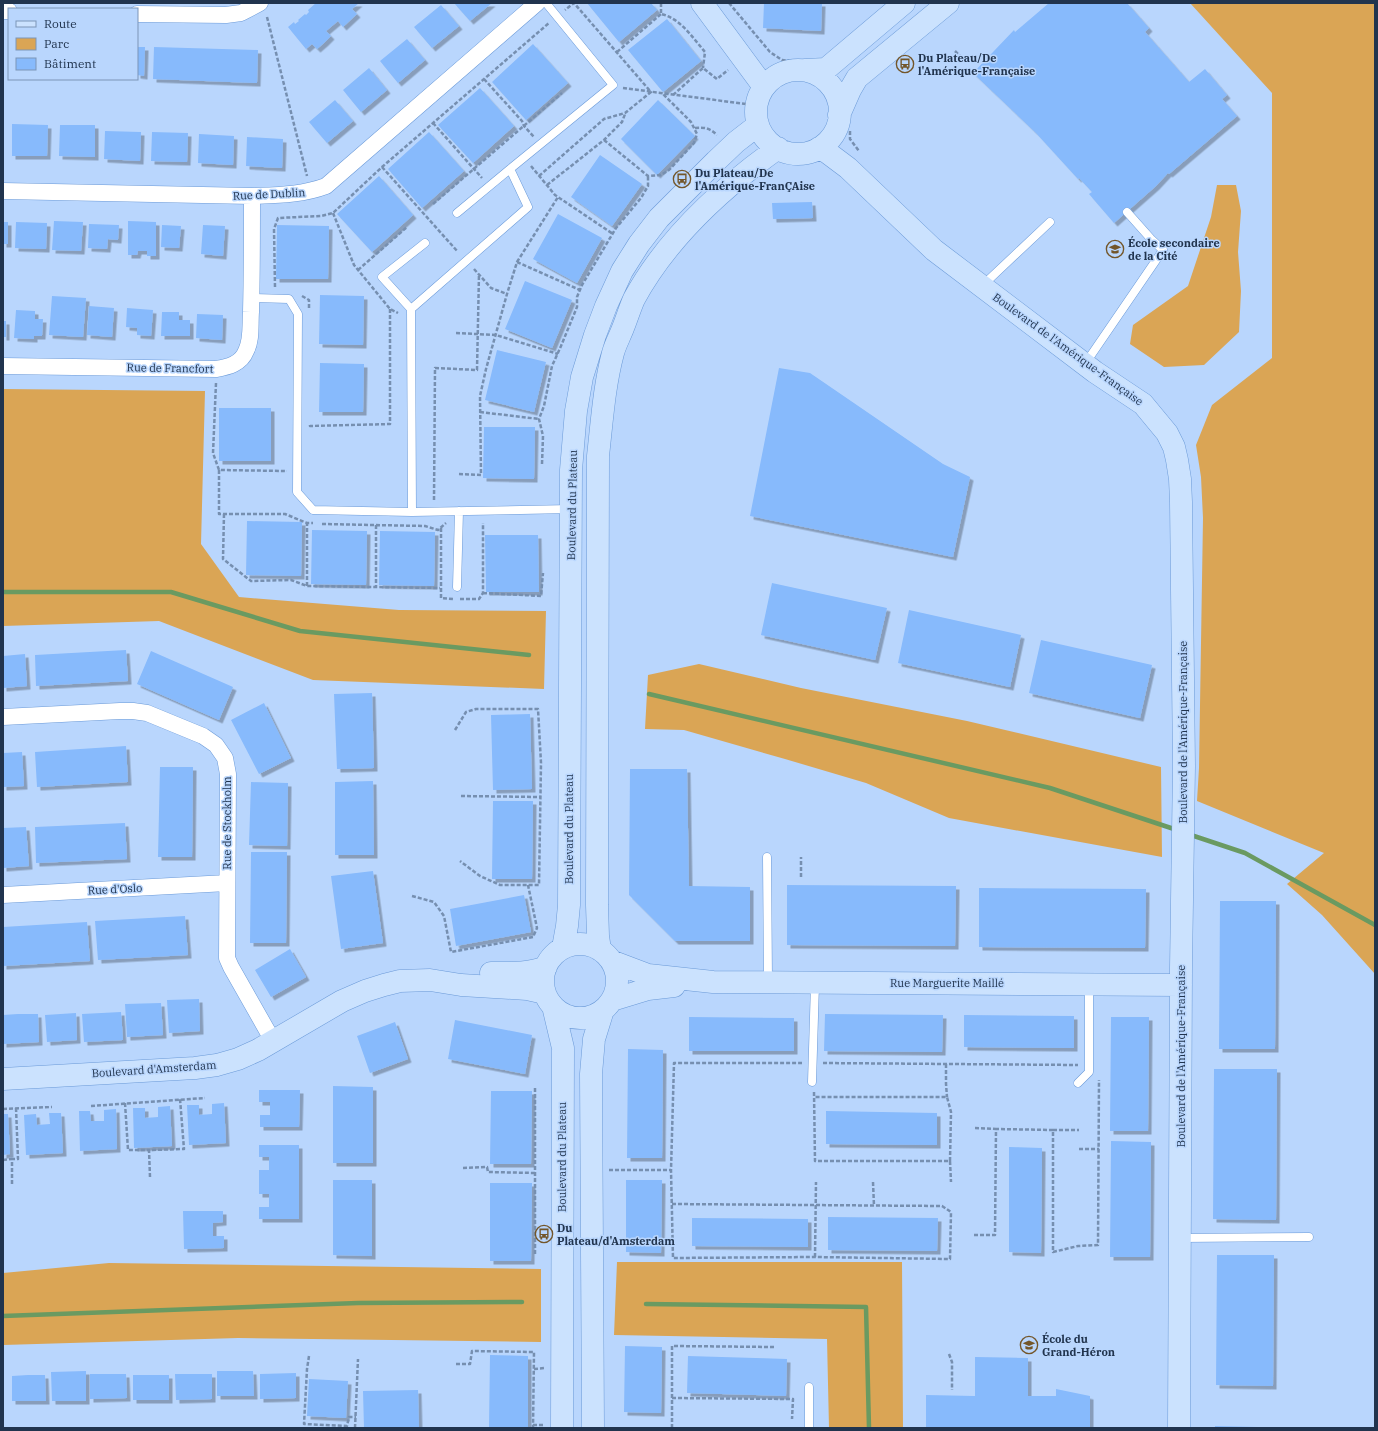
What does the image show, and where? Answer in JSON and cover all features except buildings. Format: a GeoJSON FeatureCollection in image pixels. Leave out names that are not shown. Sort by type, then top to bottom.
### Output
{"type":"FeatureCollection","features":[{"type":"Feature","properties":{"kind":"main road"},"geometry":{"type":"LineString","coordinates":[[702,3],[784,73]]}},
{"type":"Feature","properties":{"kind":"main road"},"geometry":{"type":"LineString","coordinates":[[706,3],[750,50],[784,73],[820,76],[831,86],[838,100],[835,131]]}},
{"type":"Feature","properties":{"kind":"main road"},"geometry":{"type":"LineString","coordinates":[[904,3],[826,69],[784,73],[758,99],[756,112],[758,125],[766,138],[778,148],[794,153],[810,151],[835,131],[850,90],[857,78],[948,3]]}},
{"type":"Feature","properties":{"kind":"main road","name":"Boulevard du Plateau"},"geometry":{"type":"LineString","coordinates":[[563,948],[569,906],[571,470],[576,411],[582,377],[597,328],[622,270],[639,244],[659,218],[716,161],[758,125]]}},
{"type":"Feature","properties":{"kind":"main road","name":"Boulevard de l'Amérique-Française"},"geometry":{"type":"LineString","coordinates":[[835,131],[828,153],[848,168],[934,250],[1085,364],[1143,404],[1167,434],[1174,447],[1177,460],[1181,502],[1184,766],[1181,985],[1179,1428]]}},
{"type":"Feature","properties":{"kind":"main road"},"geometry":{"type":"LineString","coordinates":[[593,1428],[592,1074],[594,1039],[617,987],[616,973],[598,936],[597,905],[598,456],[604,397],[613,352],[634,300],[656,265],[679,236],[700,214],[756,164],[778,148]]}},
{"type":"Feature","properties":{"kind":"main road"},"geometry":{"type":"LineString","coordinates":[[606,955],[588,945],[575,944],[563,948],[553,956],[546,967],[543,984],[549,1000],[564,1014],[578,1018],[591,1016],[608,1005]]}},
{"type":"Feature","properties":{"kind":"main road","name":"Rue Marguerite Maillé"},"geometry":{"type":"LineString","coordinates":[[606,955],[648,975],[713,982],[1181,985]]}},
{"type":"Feature","properties":{"kind":"main road","name":"Boulevard d'Amsterdam"},"geometry":{"type":"LineString","coordinates":[[3,1079],[187,1069],[217,1065],[238,1059],[273,1041],[342,1001],[384,984],[430,980],[469,973],[527,972],[536,971],[546,967]]}},
{"type":"Feature","properties":{"kind":"main road","name":"Boulevard d'Amsterdam"},"geometry":{"type":"LineString","coordinates":[[430,980],[461,985],[527,989],[549,1000]]}},
{"type":"Feature","properties":{"kind":"main road","name":"Rue Marguerite Maillé"},"geometry":{"type":"LineString","coordinates":[[608,1005],[648,990],[713,982]]}},
{"type":"Feature","properties":{"kind":"main road","name":"Boulevard du Plateau"},"geometry":{"type":"LineString","coordinates":[[549,1000],[563,1048],[562,1428]]}},
{"type":"Feature","properties":{"kind":"street"},"geometry":{"type":"LineString","coordinates":[[138,14],[226,15],[241,13],[260,3]]}},
{"type":"Feature","properties":{"kind":"street","name":"Rue de Dublin"},"geometry":{"type":"LineString","coordinates":[[3,191],[252,196],[286,195],[311,192],[326,186],[537,3]]}},
{"type":"Feature","properties":{"kind":"street","name":"Rue de Francfort"},"geometry":{"type":"LineString","coordinates":[[3,366],[216,369],[228,367],[238,362],[246,352],[250,339],[252,298],[252,196]]}},
{"type":"Feature","properties":{"kind":"street","name":"Rue de Stockholm"},"geometry":{"type":"LineString","coordinates":[[3,717],[133,711],[159,718],[203,736],[216,745],[225,758],[228,774],[227,952],[229,963],[273,1041]]}},
{"type":"Feature","properties":{"kind":"street","name":"Rue d'Oslo"},"geometry":{"type":"LineString","coordinates":[[3,895],[227,883]]}},
{"type":"Feature","properties":{"kind":"lane"},"geometry":{"type":"LineString","coordinates":[[457,214],[613,86],[546,3]]}},
{"type":"Feature","properties":{"kind":"lane"},"geometry":{"type":"LineString","coordinates":[[411,312],[466,261],[528,207],[510,169]]}},
{"type":"Feature","properties":{"kind":"lane"},"geometry":{"type":"LineString","coordinates":[[1085,364],[1163,250],[1127,212]]}},
{"type":"Feature","properties":{"kind":"lane"},"geometry":{"type":"LineString","coordinates":[[982,286],[1050,222]]}},
{"type":"Feature","properties":{"kind":"lane"},"geometry":{"type":"LineString","coordinates":[[412,512],[411,312],[382,277],[425,243]]}},
{"type":"Feature","properties":{"kind":"lane"},"geometry":{"type":"LineString","coordinates":[[252,298],[289,299],[298,314],[297,492],[312,510],[412,512],[434,510],[571,509]]}},
{"type":"Feature","properties":{"kind":"lane"},"geometry":{"type":"LineString","coordinates":[[457,587],[459,511]]}},
{"type":"Feature","properties":{"kind":"lane"},"geometry":{"type":"LineString","coordinates":[[767,857],[768,982]]}},
{"type":"Feature","properties":{"kind":"lane"},"geometry":{"type":"LineString","coordinates":[[812,1082],[815,983]]}},
{"type":"Feature","properties":{"kind":"lane"},"geometry":{"type":"LineString","coordinates":[[1078,1083],[1088,1072],[1089,984]]}},
{"type":"Feature","properties":{"kind":"lane"},"geometry":{"type":"LineString","coordinates":[[1180,1238],[1309,1237]]}},
{"type":"Feature","properties":{"kind":"lane"},"geometry":{"type":"LineString","coordinates":[[809,1387],[809,1428]]}},
{"type":"Feature","properties":{"kind":"path"},"geometry":{"type":"LineString","coordinates":[[617,52],[661,14],[661,3]]}},
{"type":"Feature","properties":{"kind":"path"},"geometry":{"type":"LineString","coordinates":[[729,3],[770,52],[782,60],[784,73]]}},
{"type":"Feature","properties":{"kind":"path"},"geometry":{"type":"LineString","coordinates":[[661,14],[670,16],[705,52],[703,68],[673,95]]}},
{"type":"Feature","properties":{"kind":"path"},"geometry":{"type":"LineString","coordinates":[[280,287],[274,287],[274,229],[278,218],[321,216],[333,213],[382,167],[557,16]]}},
{"type":"Feature","properties":{"kind":"path"},"geometry":{"type":"LineString","coordinates":[[267,17],[311,192]]}},
{"type":"Feature","properties":{"kind":"path"},"geometry":{"type":"LineString","coordinates":[[955,51],[961,57]]}},
{"type":"Feature","properties":{"kind":"path"},"geometry":{"type":"LineString","coordinates":[[703,68],[717,79],[732,66]]}},
{"type":"Feature","properties":{"kind":"path"},"geometry":{"type":"LineString","coordinates":[[484,79],[522,121],[524,126],[540,145]]}},
{"type":"Feature","properties":{"kind":"path"},"geometry":{"type":"LineString","coordinates":[[613,86],[631,90],[746,104]]}},
{"type":"Feature","properties":{"kind":"path"},"geometry":{"type":"LineString","coordinates":[[433,204],[562,93]]}},
{"type":"Feature","properties":{"kind":"path"},"geometry":{"type":"LineString","coordinates":[[604,140],[648,176],[661,175],[669,170],[694,143],[697,134],[691,122],[662,94]]}},
{"type":"Feature","properties":{"kind":"path"},"geometry":{"type":"LineString","coordinates":[[547,185],[604,140],[622,122],[625,113]]}},
{"type":"Feature","properties":{"kind":"path"},"geometry":{"type":"LineString","coordinates":[[433,123],[490,186]]}},
{"type":"Feature","properties":{"kind":"path"},"geometry":{"type":"LineString","coordinates":[[695,128],[701,127],[711,130],[719,138]]}},
{"type":"Feature","properties":{"kind":"path"},"geometry":{"type":"LineString","coordinates":[[835,131],[850,139],[862,155]]}},
{"type":"Feature","properties":{"kind":"path"},"geometry":{"type":"LineString","coordinates":[[524,158],[558,197],[613,234]]}},
{"type":"Feature","properties":{"kind":"path"},"geometry":{"type":"LineString","coordinates":[[382,167],[491,288],[506,294]]}},
{"type":"Feature","properties":{"kind":"path"},"geometry":{"type":"LineString","coordinates":[[542,464],[543,436],[539,419],[544,406],[552,366],[576,307],[577,297],[616,228],[641,198],[648,186],[648,176]]}},
{"type":"Feature","properties":{"kind":"path"},"geometry":{"type":"LineString","coordinates":[[459,474],[480,475],[480,396],[506,294],[516,262],[558,197]]}},
{"type":"Feature","properties":{"kind":"path"},"geometry":{"type":"LineString","coordinates":[[333,213],[354,265],[390,309],[402,315],[411,312]]}},
{"type":"Feature","properties":{"kind":"path"},"geometry":{"type":"LineString","coordinates":[[358,270],[407,227]]}},
{"type":"Feature","properties":{"kind":"path"},"geometry":{"type":"LineString","coordinates":[[516,262],[580,290]]}},
{"type":"Feature","properties":{"kind":"path"},"geometry":{"type":"LineString","coordinates":[[434,510],[435,368],[478,370],[479,274]]}},
{"type":"Feature","properties":{"kind":"path"},"geometry":{"type":"LineString","coordinates":[[297,294],[308,300],[310,314]]}},
{"type":"Feature","properties":{"kind":"path"},"geometry":{"type":"LineString","coordinates":[[310,418],[310,426],[390,424],[390,309]]}},
{"type":"Feature","properties":{"kind":"path"},"geometry":{"type":"LineString","coordinates":[[456,333],[496,335],[558,354]]}},
{"type":"Feature","properties":{"kind":"path"},"geometry":{"type":"LineString","coordinates":[[216,369],[213,453],[219,470],[297,471]]}},
{"type":"Feature","properties":{"kind":"path"},"geometry":{"type":"LineString","coordinates":[[480,412],[539,419]]}},
{"type":"Feature","properties":{"kind":"path"},"geometry":{"type":"LineString","coordinates":[[286,464],[286,471]]}},
{"type":"Feature","properties":{"kind":"path"},"geometry":{"type":"LineString","coordinates":[[307,586],[307,515],[312,510]]}},
{"type":"Feature","properties":{"kind":"path"},"geometry":{"type":"LineString","coordinates":[[376,511],[376,587]]}},
{"type":"Feature","properties":{"kind":"path"},"geometry":{"type":"LineString","coordinates":[[224,514],[223,559],[251,581],[291,580],[307,586],[440,588]]}},
{"type":"Feature","properties":{"kind":"path"},"geometry":{"type":"LineString","coordinates":[[483,593],[541,596],[543,573]]}},
{"type":"Feature","properties":{"kind":"path"},"geometry":{"type":"LineString","coordinates":[[455,730],[466,712],[476,709],[538,709],[541,763],[539,885],[500,885],[480,876],[460,861]]}},
{"type":"Feature","properties":{"kind":"path"},"geometry":{"type":"LineString","coordinates":[[461,796],[540,797]]}},
{"type":"Feature","properties":{"kind":"path"},"geometry":{"type":"LineString","coordinates":[[801,857],[801,877]]}},
{"type":"Feature","properties":{"kind":"path"},"geometry":{"type":"LineString","coordinates":[[412,896],[434,902],[444,916],[451,952],[533,937],[537,928],[528,885]]}},
{"type":"Feature","properties":{"kind":"path"},"geometry":{"type":"LineString","coordinates":[[672,1204],[942,1206],[951,1212],[950,1259],[815,1257],[673,1258],[671,1170],[674,1064],[813,1063],[1079,1065],[1079,1057]]}},
{"type":"Feature","properties":{"kind":"path"},"geometry":{"type":"LineString","coordinates":[[946,1064],[947,1098],[951,1112],[951,1182]]}},
{"type":"Feature","properties":{"kind":"path"},"geometry":{"type":"LineString","coordinates":[[1053,1130],[1053,1252],[1078,1246],[1098,1245],[1099,1075]]}},
{"type":"Feature","properties":{"kind":"path"},"geometry":{"type":"LineString","coordinates":[[812,1082],[814,1097],[815,1161],[950,1161]]}},
{"type":"Feature","properties":{"kind":"path"},"geometry":{"type":"LineString","coordinates":[[535,1088],[535,1255]]}},
{"type":"Feature","properties":{"kind":"path"},"geometry":{"type":"LineString","coordinates":[[814,1097],[947,1098]]}},
{"type":"Feature","properties":{"kind":"path"},"geometry":{"type":"LineString","coordinates":[[91,1106],[205,1098]]}},
{"type":"Feature","properties":{"kind":"path"},"geometry":{"type":"LineString","coordinates":[[125,1103],[128,1150],[184,1149],[180,1099]]}},
{"type":"Feature","properties":{"kind":"path"},"geometry":{"type":"LineString","coordinates":[[3,1109],[52,1107]]}},
{"type":"Feature","properties":{"kind":"path"},"geometry":{"type":"LineString","coordinates":[[3,1160],[18,1159],[16,1108]]}},
{"type":"Feature","properties":{"kind":"path"},"geometry":{"type":"LineString","coordinates":[[975,1128],[1079,1130]]}},
{"type":"Feature","properties":{"kind":"path"},"geometry":{"type":"LineString","coordinates":[[974,1235],[995,1235],[996,1129]]}},
{"type":"Feature","properties":{"kind":"path"},"geometry":{"type":"LineString","coordinates":[[1079,1149],[1099,1149]]}},
{"type":"Feature","properties":{"kind":"path"},"geometry":{"type":"LineString","coordinates":[[149,1150],[150,1177]]}},
{"type":"Feature","properties":{"kind":"path"},"geometry":{"type":"LineString","coordinates":[[12,1159],[12,1184]]}},
{"type":"Feature","properties":{"kind":"path"},"geometry":{"type":"LineString","coordinates":[[463,1168],[487,1167],[488,1172],[535,1173]]}},
{"type":"Feature","properties":{"kind":"path"},"geometry":{"type":"LineString","coordinates":[[605,1170],[671,1170]]}},
{"type":"Feature","properties":{"kind":"path"},"geometry":{"type":"LineString","coordinates":[[815,1257],[816,1182]]}},
{"type":"Feature","properties":{"kind":"path"},"geometry":{"type":"LineString","coordinates":[[873,1182],[874,1206]]}},
{"type":"Feature","properties":{"kind":"path"},"geometry":{"type":"LineString","coordinates":[[672,1428],[672,1346],[774,1347]]}},
{"type":"Feature","properties":{"kind":"path"},"geometry":{"type":"LineString","coordinates":[[456,1364],[470,1364],[472,1351],[534,1352],[533,1428]]}},
{"type":"Feature","properties":{"kind":"path"},"geometry":{"type":"LineString","coordinates":[[949,1354],[952,1362],[952,1390]]}},
{"type":"Feature","properties":{"kind":"path"},"geometry":{"type":"LineString","coordinates":[[310,1356],[307,1369],[304,1424],[347,1426],[349,1417],[356,1417]]}},
{"type":"Feature","properties":{"kind":"path"},"geometry":{"type":"LineString","coordinates":[[355,1428],[358,1359]]}},
{"type":"Feature","properties":{"kind":"path"},"geometry":{"type":"LineString","coordinates":[[672,1398],[793,1399],[792,1419]]}},
{"type":"Feature","properties":{"kind":"green space"},"geometry":{"type":"Polygon","coordinates":[[[1190,3],[1375,3],[1375,974],[1322,915],[1287,884],[1324,853],[1197,801],[1199,768],[1203,518],[1201,477],[1196,445],[1212,405],[1272,358],[1272,93],[1190,3]]]}},
{"type":"Feature","properties":{"kind":"green space"},"geometry":{"type":"Polygon","coordinates":[[[1217,185],[1236,185],[1241,211],[1238,252],[1241,291],[1239,332],[1204,365],[1164,367],[1130,344],[1133,325],[1188,286],[1211,217],[1217,185]]]}},
{"type":"Feature","properties":{"kind":"green space"},"geometry":{"type":"Polygon","coordinates":[[[3,389],[205,391],[201,544],[239,597],[399,610],[546,611],[544,689],[313,680],[159,621],[3,626],[3,389]]]}},
{"type":"Feature","properties":{"kind":"green space"},"geometry":{"type":"Polygon","coordinates":[[[699,664],[801,688],[967,721],[1161,767],[1162,857],[949,818],[866,783],[785,759],[684,730],[645,729],[648,675],[699,664]]]}},
{"type":"Feature","properties":{"kind":"green space"},"geometry":{"type":"Polygon","coordinates":[[[617,1262],[902,1262],[903,1428],[829,1428],[827,1339],[614,1335],[617,1262]]]}},
{"type":"Feature","properties":{"kind":"green space"},"geometry":{"type":"Polygon","coordinates":[[[109,1263],[541,1269],[541,1342],[238,1338],[3,1345],[3,1273],[109,1263]]]}},
{"type":"Feature","properties":{"kind":"waterway"},"geometry":{"type":"LineString","coordinates":[[3,592],[171,592],[300,631],[529,655]]}},
{"type":"Feature","properties":{"kind":"waterway"},"geometry":{"type":"LineString","coordinates":[[649,694],[1050,788],[1177,830]]}},
{"type":"Feature","properties":{"kind":"waterway"},"geometry":{"type":"LineString","coordinates":[[1188,834],[1245,853],[1375,925]]}},
{"type":"Feature","properties":{"kind":"waterway"},"geometry":{"type":"LineString","coordinates":[[3,1316],[358,1303],[522,1302]]}},
{"type":"Feature","properties":{"kind":"waterway"},"geometry":{"type":"LineString","coordinates":[[646,1304],[866,1307],[869,1428]]}},
{"type":"Feature","properties":{"kind":"place","name":"Du Plateau/De l'Amérique-Française"},"geometry":{"type":"Point","coordinates":[905,64]}},
{"type":"Feature","properties":{"kind":"place","name":"Du Plateau/De l'Amérique-FranÇAise"},"geometry":{"type":"Point","coordinates":[682,179]}},
{"type":"Feature","properties":{"kind":"place","name":"École secondaire de la Cité"},"geometry":{"type":"Point","coordinates":[1115,249]}},
{"type":"Feature","properties":{"kind":"place","name":"Du Plateau/d'Amsterdam"},"geometry":{"type":"Point","coordinates":[544,1234]}},
{"type":"Feature","properties":{"kind":"place","name":"École du Grand-Héron"},"geometry":{"type":"Point","coordinates":[1029,1345]}}]}
